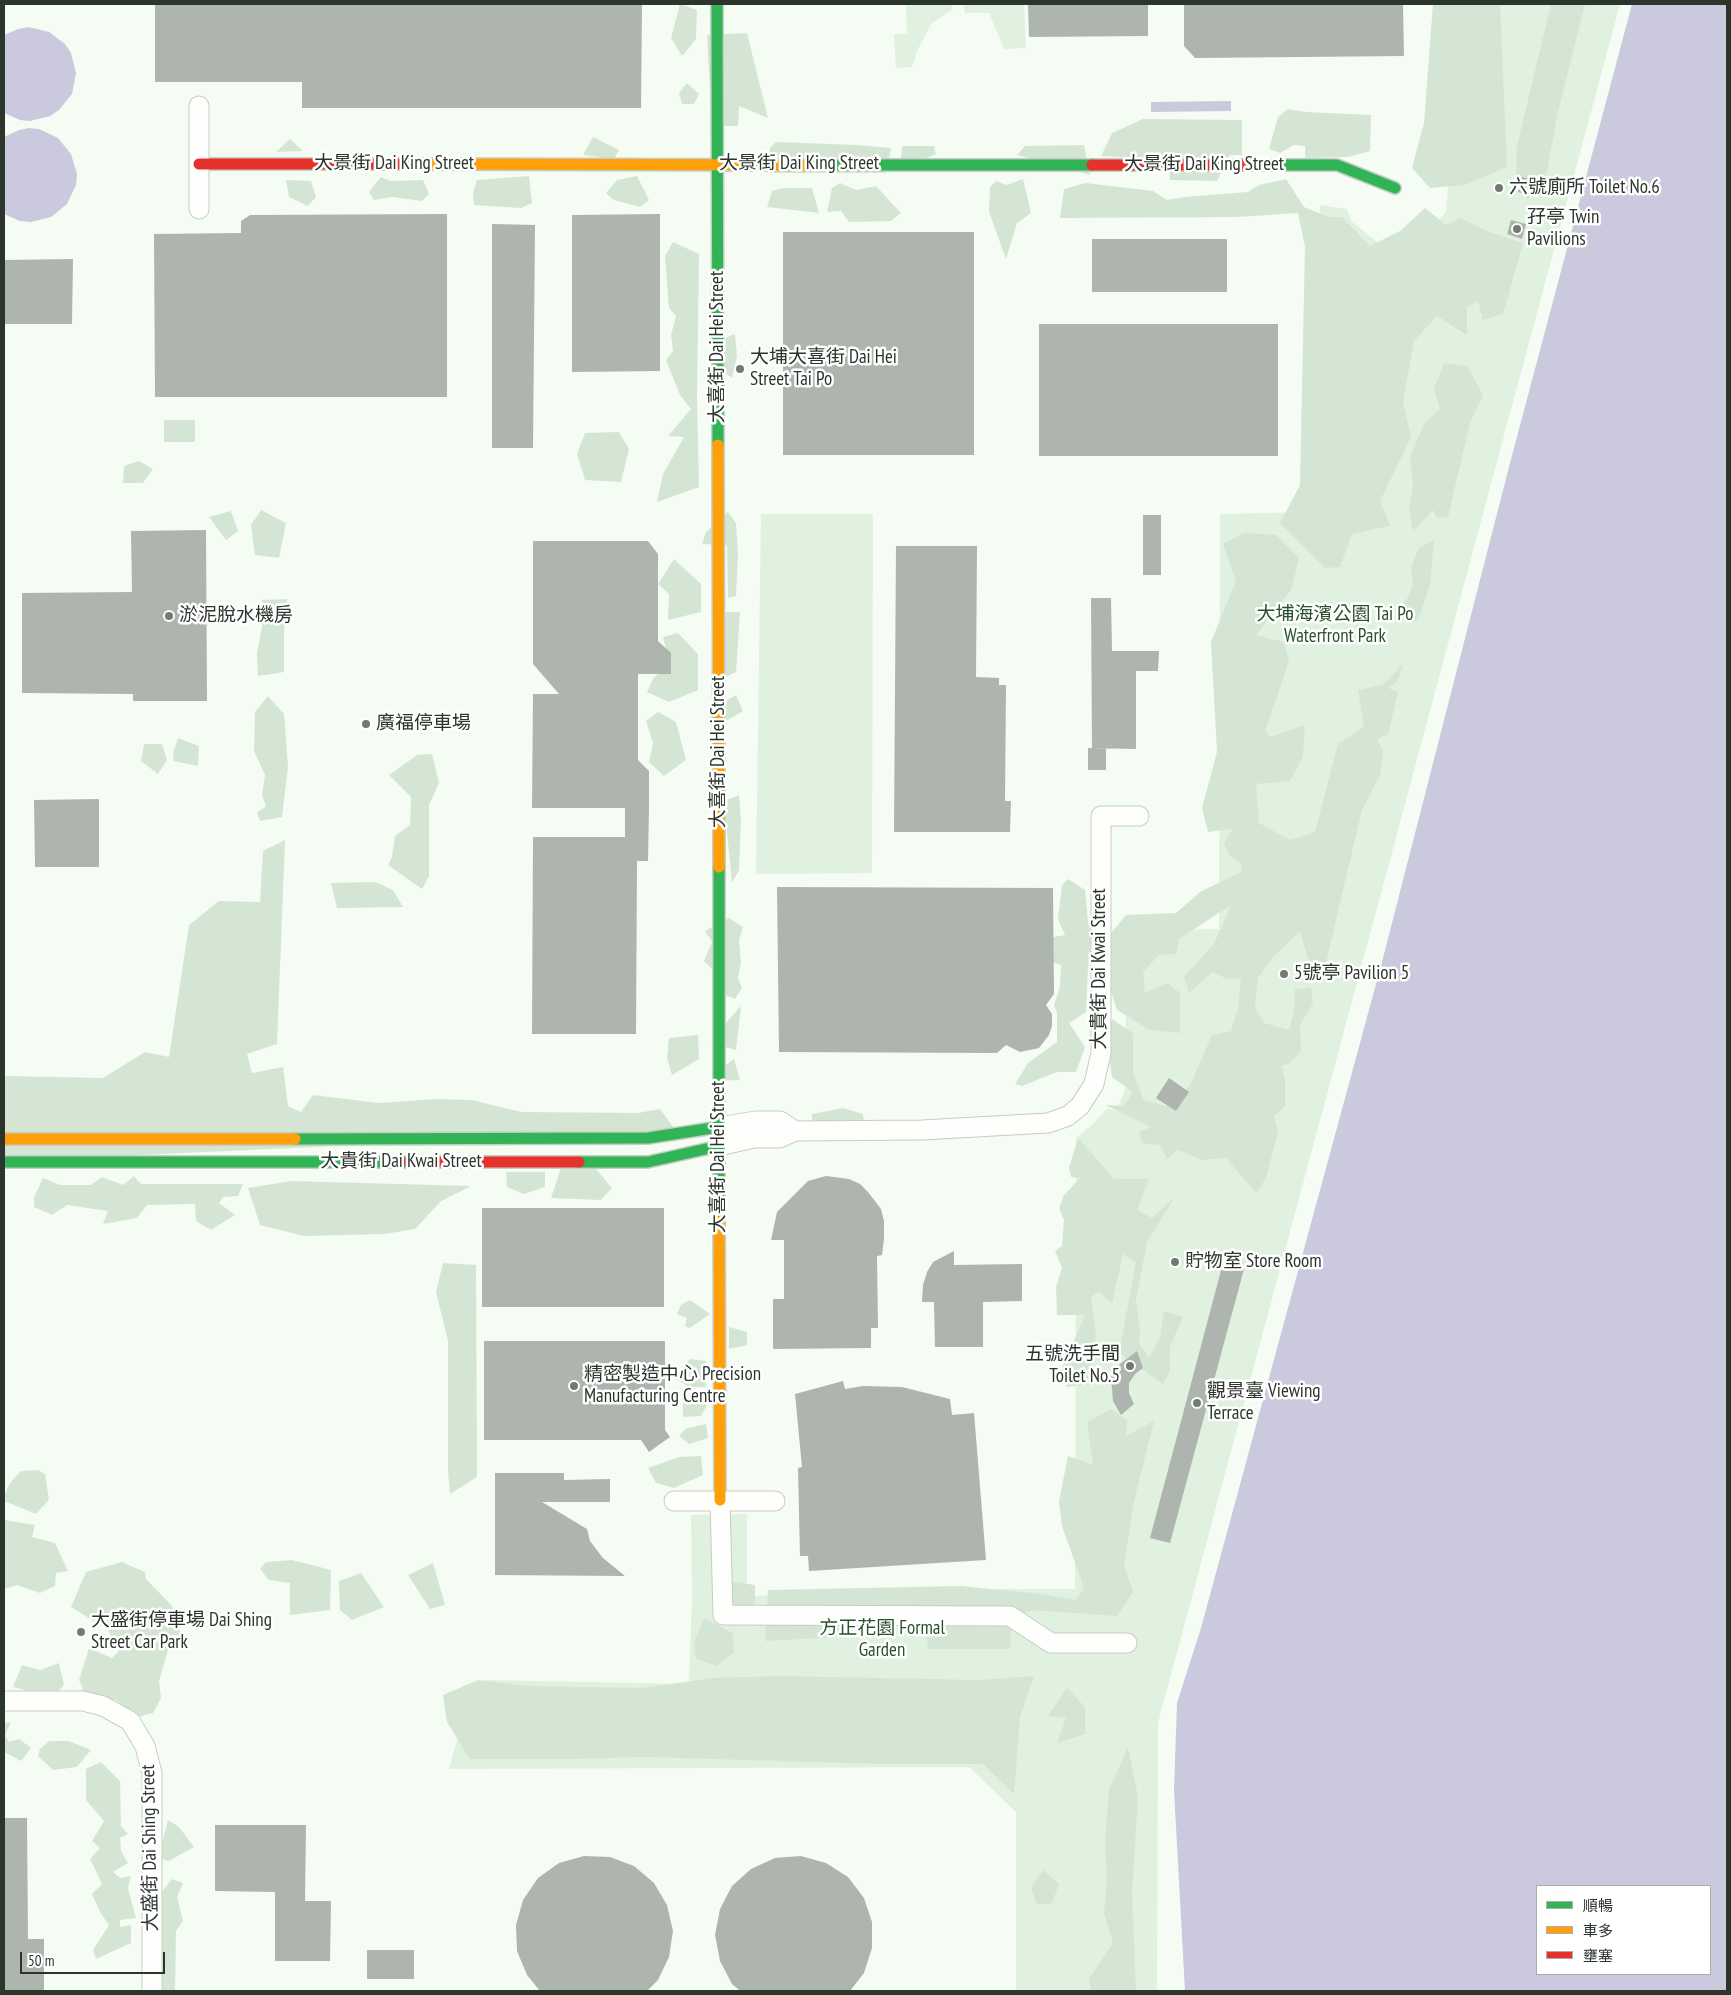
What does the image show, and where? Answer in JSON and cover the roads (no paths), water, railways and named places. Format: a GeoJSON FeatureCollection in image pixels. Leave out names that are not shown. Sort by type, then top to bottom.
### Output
{"type":"FeatureCollection","features":[{"type":"Feature","properties":{"kind":"street","name":"大喜街 Dai Hei Street"},"geometry":{"type":"LineString","coordinates":[[717,4],[720,1500]]}},
{"type":"Feature","properties":{"kind":"street"},"geometry":{"type":"LineString","coordinates":[[199,106],[199,209]]}},
{"type":"Feature","properties":{"kind":"street","name":"大景街 Dai King Street"},"geometry":{"type":"LineString","coordinates":[[199,164],[1336,165],[1395,188]]}},
{"type":"Feature","properties":{"kind":"street","name":"大貴街 Dai Kwai Street"},"geometry":{"type":"LineString","coordinates":[[4,1162],[648,1162],[754,1138],[780,1138],[795,1131],[922,1130],[1048,1123],[1068,1116],[1080,1106],[1094,1084],[1101,1053],[1100,816],[1140,816]]}},
{"type":"Feature","properties":{"kind":"street","name":"大貴街 Dai Kwai Street"},"geometry":{"type":"LineString","coordinates":[[4,1138],[648,1138],[756,1121],[780,1121],[795,1131]]}},
{"type":"Feature","properties":{"kind":"street"},"geometry":{"type":"LineString","coordinates":[[720,1500],[723,1615],[1010,1616],[1051,1643],[1127,1643]]}},
{"type":"Feature","properties":{"kind":"street"},"geometry":{"type":"LineString","coordinates":[[674,1501],[776,1501]]}},
{"type":"Feature","properties":{"kind":"street","name":"大盛街 Dai Shing Street"},"geometry":{"type":"LineString","coordinates":[[4,1701],[83,1701],[102,1706],[130,1721],[145,1746],[152,1773],[152,1991]]}},
{"type":"Feature","properties":{"kind":"water"},"geometry":{"type":"Polygon","coordinates":[[[1632,4],[1727,4],[1727,1991],[1185,1991],[1174,1790],[1177,1703],[1201,1628],[1382,962],[1510,463],[1632,4]]]}},
{"type":"Feature","properties":{"kind":"water"},"geometry":{"type":"Polygon","coordinates":[[[29,27],[49,32],[65,44],[71,53],[76,73],[72,94],[59,110],[50,116],[30,121],[20,120],[4,113],[4,35],[29,27]]]}},
{"type":"Feature","properties":{"kind":"water"},"geometry":{"type":"Polygon","coordinates":[[[1231,101],[1231,111],[1151,112],[1151,102],[1231,101]]]}},
{"type":"Feature","properties":{"kind":"water"},"geometry":{"type":"Polygon","coordinates":[[[39,129],[58,138],[71,154],[77,174],[76,185],[67,204],[51,217],[31,222],[20,221],[4,214],[4,137],[19,130],[39,129]]]}},
{"type":"Feature","properties":{"kind":"place","name":"六號廁所 Toilet No.6"},"geometry":{"type":"Point","coordinates":[1499,188]}},
{"type":"Feature","properties":{"kind":"place","name":"孖亭 Twin Pavilions"},"geometry":{"type":"Point","coordinates":[1517,229]}},
{"type":"Feature","properties":{"kind":"place","name":"大埔大喜街 Dai Hei Street Tai Po"},"geometry":{"type":"Point","coordinates":[740,369]}},
{"type":"Feature","properties":{"kind":"place","name":"淤泥脫水機房"},"geometry":{"type":"Point","coordinates":[169,616]}},
{"type":"Feature","properties":{"kind":"place","name":"廣福停車場"},"geometry":{"type":"Point","coordinates":[366,724]}},
{"type":"Feature","properties":{"kind":"place","name":"5號亭 Pavilion 5"},"geometry":{"type":"Point","coordinates":[1284,974]}},
{"type":"Feature","properties":{"kind":"place","name":"貯物室 Store Room"},"geometry":{"type":"Point","coordinates":[1175,1262]}},
{"type":"Feature","properties":{"kind":"place","name":"五號洗手間 Toilet No.5"},"geometry":{"type":"Point","coordinates":[1130,1366]}},
{"type":"Feature","properties":{"kind":"place","name":"精密製造中心 Precision Manufacturing Centre"},"geometry":{"type":"Point","coordinates":[574,1386]}},
{"type":"Feature","properties":{"kind":"place","name":"觀景臺 Viewing Terrace"},"geometry":{"type":"Point","coordinates":[1197,1403]}},
{"type":"Feature","properties":{"kind":"place","name":"大盛街停車場 Dai Shing Street Car Park"},"geometry":{"type":"Point","coordinates":[81,1632]}},
{"type":"Feature","properties":{"kind":"park label","name":"大埔海濱公園 Tai Po Waterfront Park"},"geometry":{"type":"Point","coordinates":[1335,626]}},
{"type":"Feature","properties":{"kind":"park label","name":"方正花園 Formal Garden"},"geometry":{"type":"Point","coordinates":[882,1640]}}]}
